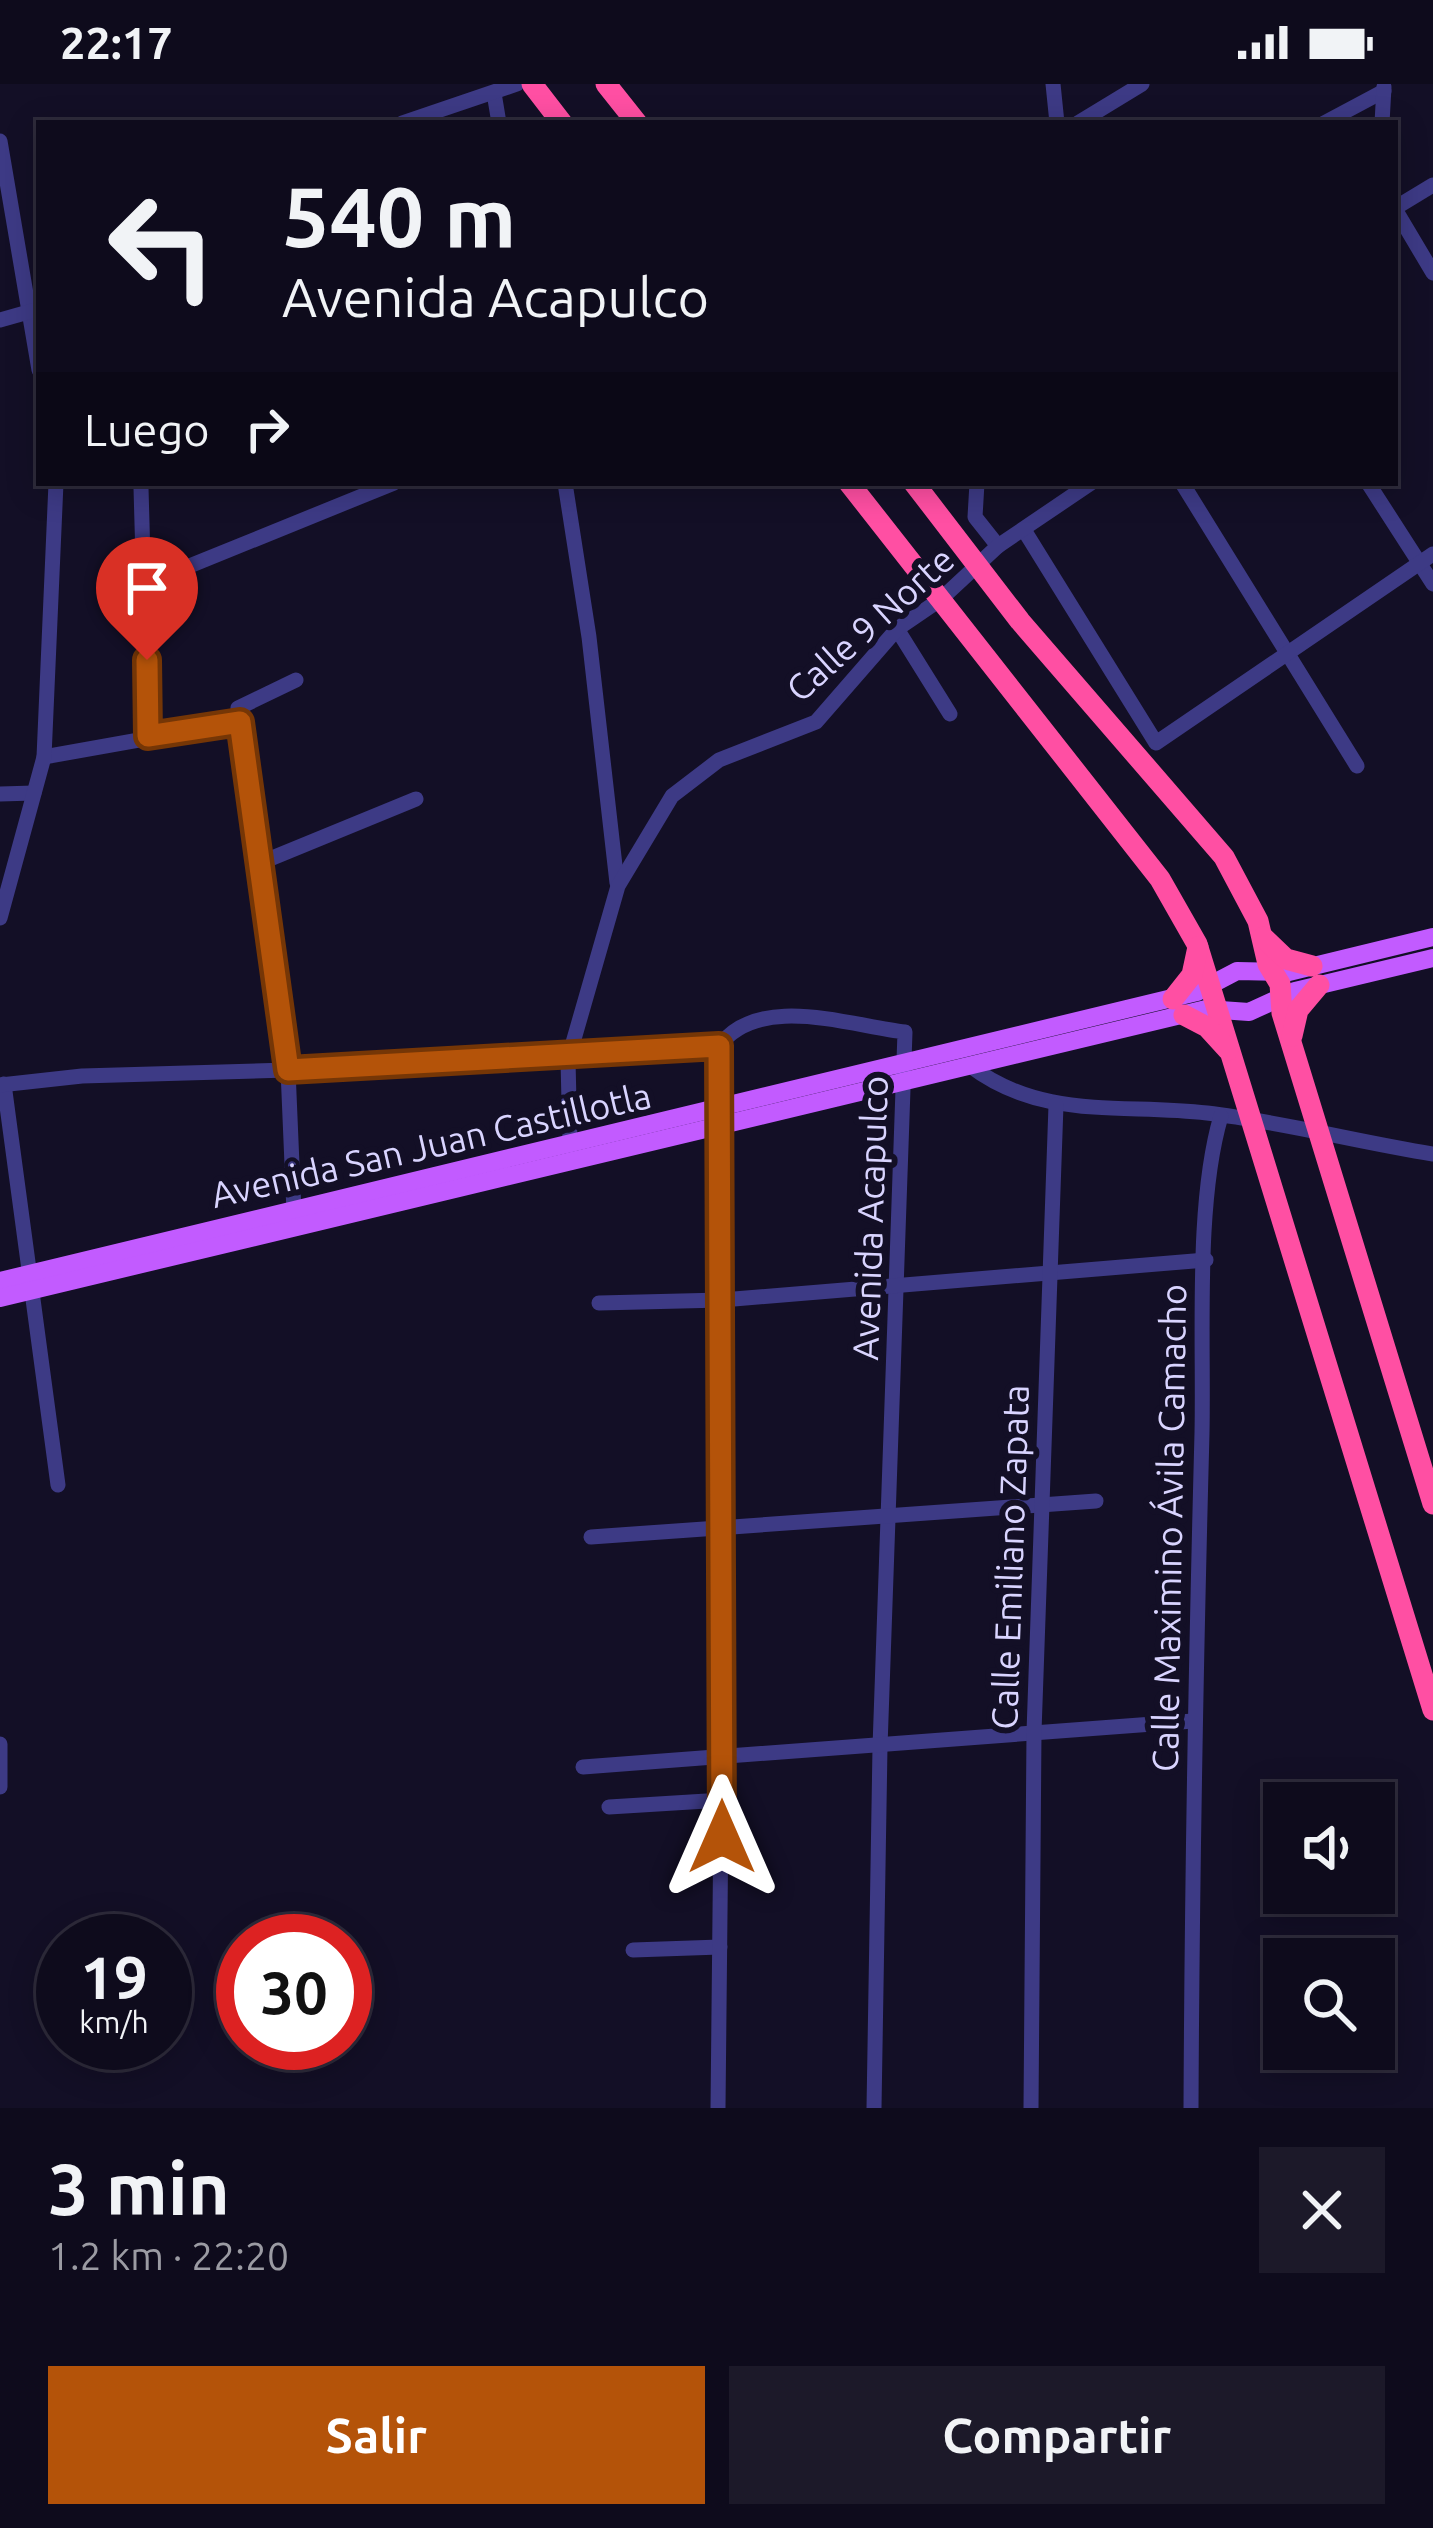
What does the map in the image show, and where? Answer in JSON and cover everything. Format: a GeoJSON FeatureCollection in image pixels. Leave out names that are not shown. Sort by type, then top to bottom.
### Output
{"type":"FeatureCollection","features":[{"type":"Feature","properties":{"kind":"highway"},"geometry":{"type":"LineString","coordinates":[[532,84],[560,120]]}},
{"type":"Feature","properties":{"kind":"highway"},"geometry":{"type":"LineString","coordinates":[[606,84],[635,120]]}},
{"type":"Feature","properties":{"kind":"highway"},"geometry":{"type":"LineString","coordinates":[[851,486],[1160,879],[1198,947],[1433,1711]]}},
{"type":"Feature","properties":{"kind":"highway"},"geometry":{"type":"LineString","coordinates":[[916,486],[976,568],[1224,857],[1263,937],[1433,1504]]}},
{"type":"Feature","properties":{"kind":"highway"},"geometry":{"type":"LineString","coordinates":[[1263,937],[1286,959],[1316,975],[1298,1010],[1292,1042]]}},
{"type":"Feature","properties":{"kind":"highway"},"geometry":{"type":"LineString","coordinates":[[1198,947],[1178,1007],[1214,1032],[1235,1067]]}},
{"type":"Feature","properties":{"kind":"main road","name":"Avenida San Juan Castillotla"},"geometry":{"type":"LineString","coordinates":[[0,1281],[31,1282],[1178,1007],[1249,1012],[1316,975],[1433,937]]}},
{"type":"Feature","properties":{"kind":"main road","name":"Avenida San Juan Castillotla"},"geometry":{"type":"LineString","coordinates":[[905,1074],[969,1065],[1178,1007],[1244,969],[1316,975],[1433,958]]}},
{"type":"Feature","properties":{"kind":"main road","name":"Avenida San Juan Castillotla"},"geometry":{"type":"LineString","coordinates":[[0,1298],[31,1282],[294,1212],[570,1145],[722,1116]]}},
{"type":"Feature","properties":{"kind":"street"},"geometry":{"type":"LineString","coordinates":[[411,120],[517,84]]}},
{"type":"Feature","properties":{"kind":"street"},"geometry":{"type":"LineString","coordinates":[[1053,84],[1057,120]]}},
{"type":"Feature","properties":{"kind":"street"},"geometry":{"type":"LineString","coordinates":[[1083,120],[1142,84]]}},
{"type":"Feature","properties":{"kind":"street"},"geometry":{"type":"LineString","coordinates":[[1329,120],[1384,87]]}},
{"type":"Feature","properties":{"kind":"street"},"geometry":{"type":"LineString","coordinates":[[1382,120],[1384,87]]}},
{"type":"Feature","properties":{"kind":"street"},"geometry":{"type":"LineString","coordinates":[[494,93],[498,120]]}},
{"type":"Feature","properties":{"kind":"street"},"geometry":{"type":"LineString","coordinates":[[0,142],[5,216],[33,311],[0,320]]}},
{"type":"Feature","properties":{"kind":"street"},"geometry":{"type":"LineString","coordinates":[[1398,206],[1433,185]]}},
{"type":"Feature","properties":{"kind":"street"},"geometry":{"type":"LineString","coordinates":[[1398,213],[1433,273]]}},
{"type":"Feature","properties":{"kind":"street"},"geometry":{"type":"LineString","coordinates":[[0,918],[44,757],[56,486]]}},
{"type":"Feature","properties":{"kind":"street"},"geometry":{"type":"LineString","coordinates":[[146,584],[387,486]]}},
{"type":"Feature","properties":{"kind":"street"},"geometry":{"type":"LineString","coordinates":[[565,486],[590,637],[618,886]]}},
{"type":"Feature","properties":{"kind":"street"},"geometry":{"type":"LineString","coordinates":[[977,486],[975,517],[998,546]]}},
{"type":"Feature","properties":{"kind":"street","name":"Calle 9 Norte"},"geometry":{"type":"LineString","coordinates":[[570,1145],[571,1052],[618,886],[658,816],[689,778],[737,751],[815,722],[897,629],[941,599],[998,546],[1087,486]]}},
{"type":"Feature","properties":{"kind":"street"},"geometry":{"type":"LineString","coordinates":[[1184,486],[1357,766]]}},
{"type":"Feature","properties":{"kind":"street"},"geometry":{"type":"LineString","coordinates":[[1370,486],[1426,559],[1433,584]]}},
{"type":"Feature","properties":{"kind":"street"},"geometry":{"type":"LineString","coordinates":[[141,488],[148,736]]}},
{"type":"Feature","properties":{"kind":"street"},"geometry":{"type":"LineString","coordinates":[[1024,530],[1156,742],[1426,559]]}},
{"type":"Feature","properties":{"kind":"street"},"geometry":{"type":"LineString","coordinates":[[897,629],[950,713]]}},
{"type":"Feature","properties":{"kind":"street"},"geometry":{"type":"LineString","coordinates":[[294,1212],[288,1070],[239,706],[296,680]]}},
{"type":"Feature","properties":{"kind":"street"},"geometry":{"type":"LineString","coordinates":[[44,757],[240,722]]}},
{"type":"Feature","properties":{"kind":"street"},"geometry":{"type":"LineString","coordinates":[[0,794],[34,793]]}},
{"type":"Feature","properties":{"kind":"street"},"geometry":{"type":"LineString","coordinates":[[260,863],[416,799]]}},
{"type":"Feature","properties":{"kind":"street","name":"Avenida Acapulco"},"geometry":{"type":"LineString","coordinates":[[2,1084],[82,1076],[288,1070],[719,1046],[734,1026],[781,1016],[905,1032],[880,1747],[874,2108]]}},
{"type":"Feature","properties":{"kind":"street"},"geometry":{"type":"LineString","coordinates":[[718,2108],[724,1527],[719,1046]]}},
{"type":"Feature","properties":{"kind":"street"},"geometry":{"type":"LineString","coordinates":[[969,1065],[1019,1098],[1056,1105],[1221,1116],[1433,1154]]}},
{"type":"Feature","properties":{"kind":"street"},"geometry":{"type":"LineString","coordinates":[[2,1084],[58,1485]]}},
{"type":"Feature","properties":{"kind":"street","name":"Calle Emiliano Zapata"},"geometry":{"type":"LineString","coordinates":[[1031,2108],[1034,1732],[1056,1105]]}},
{"type":"Feature","properties":{"kind":"street","name":"Calle Maximino Ávila Camacho"},"geometry":{"type":"LineString","coordinates":[[1191,2108],[1193,1721],[1206,1259],[1213,1141],[1221,1116]]}},
{"type":"Feature","properties":{"kind":"street"},"geometry":{"type":"LineString","coordinates":[[599,1304],[722,1300],[1051,1276],[1206,1259]]}},
{"type":"Feature","properties":{"kind":"street"},"geometry":{"type":"LineString","coordinates":[[591,1537],[1096,1501]]}},
{"type":"Feature","properties":{"kind":"street"},"geometry":{"type":"LineString","coordinates":[[583,1766],[722,1760],[1193,1721]]}},
{"type":"Feature","properties":{"kind":"street"},"geometry":{"type":"LineString","coordinates":[[0,1744],[0,1787]]}},
{"type":"Feature","properties":{"kind":"street"},"geometry":{"type":"LineString","coordinates":[[608,1807],[723,1800]]}},
{"type":"Feature","properties":{"kind":"street"},"geometry":{"type":"LineString","coordinates":[[633,1951],[720,1947]]}},
{"type":"Feature","properties":{"kind":"route"},"geometry":{"type":"LineString","coordinates":[[147,660],[148,736],[240,722],[288,1070],[719,1046],[722,1837]]}}]}
